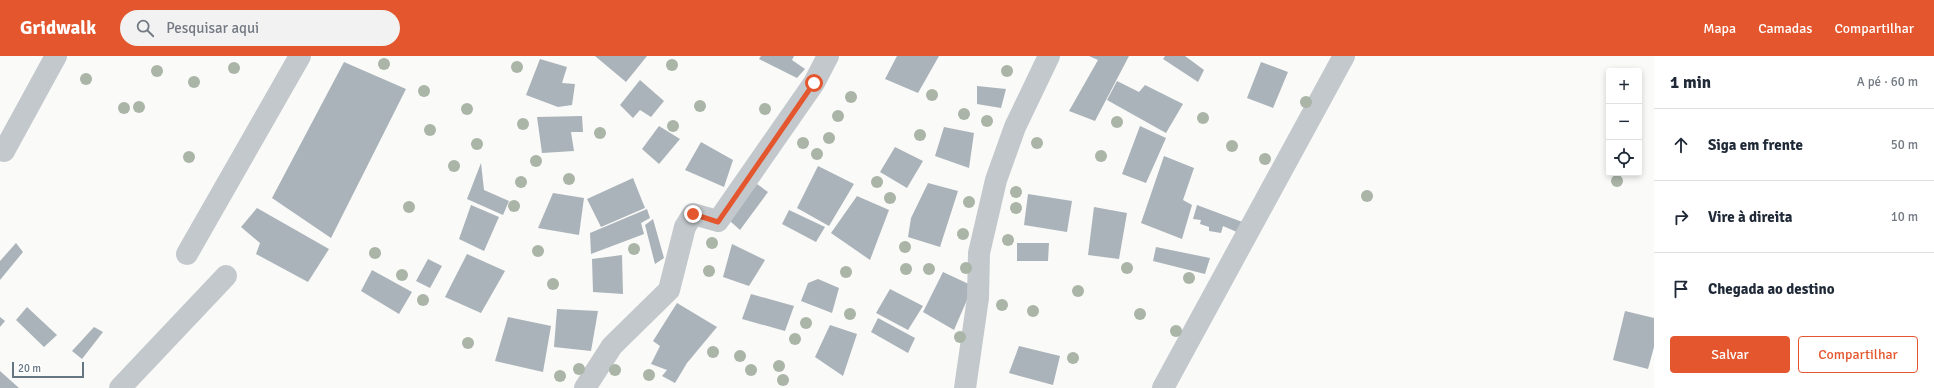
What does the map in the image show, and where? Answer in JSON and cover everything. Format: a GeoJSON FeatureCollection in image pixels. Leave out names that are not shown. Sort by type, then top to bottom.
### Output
{"type":"FeatureCollection","features":[{"type":"Feature","properties":{"kind":"street"},"geometry":{"type":"LineString","coordinates":[[4,151],[56,56]]}},
{"type":"Feature","properties":{"kind":"street"},"geometry":{"type":"LineString","coordinates":[[187,254],[300,56]]}},
{"type":"Feature","properties":{"kind":"street"},"geometry":{"type":"LineString","coordinates":[[585,388],[612,346],[669,290],[685,227],[693,214],[718,222],[814,83],[828,56]]}},
{"type":"Feature","properties":{"kind":"street"},"geometry":{"type":"LineString","coordinates":[[965,388],[978,298],[979,253],[996,180],[1016,127],[1049,56]]}},
{"type":"Feature","properties":{"kind":"street"},"geometry":{"type":"LineString","coordinates":[[1163,388],[1344,56]]}},
{"type":"Feature","properties":{"kind":"street"},"geometry":{"type":"LineString","coordinates":[[120,388],[226,276]]}},
{"type":"Feature","properties":{"kind":"building"},"geometry":{"type":"Polygon","coordinates":[[[595,56],[647,56],[626,82],[595,56]]]}},
{"type":"Feature","properties":{"kind":"building"},"geometry":{"type":"Polygon","coordinates":[[[761,56],[794,56],[792,60],[805,69],[797,78],[759,59],[761,56]]]}},
{"type":"Feature","properties":{"kind":"building"},"geometry":{"type":"Polygon","coordinates":[[[897,56],[939,56],[918,93],[885,79],[897,56]]]}},
{"type":"Feature","properties":{"kind":"building"},"geometry":{"type":"Polygon","coordinates":[[[1089,56],[1129,56],[1095,121],[1069,111],[1098,60],[1089,56]]]}},
{"type":"Feature","properties":{"kind":"building"},"geometry":{"type":"Polygon","coordinates":[[[1165,56],[1185,56],[1204,70],[1198,82],[1163,59],[1165,56]]]}},
{"type":"Feature","properties":{"kind":"building"},"geometry":{"type":"Polygon","coordinates":[[[540,59],[567,67],[562,83],[575,84],[572,105],[558,107],[526,95],[540,59]]]}},
{"type":"Feature","properties":{"kind":"building"},"geometry":{"type":"Polygon","coordinates":[[[344,62],[406,89],[331,238],[272,198],[344,62]]]}},
{"type":"Feature","properties":{"kind":"building"},"geometry":{"type":"Polygon","coordinates":[[[1261,62],[1288,72],[1273,108],[1247,98],[1261,62]]]}},
{"type":"Feature","properties":{"kind":"building"},"geometry":{"type":"Polygon","coordinates":[[[640,80],[664,101],[651,117],[640,110],[633,118],[620,105],[640,80]]]}},
{"type":"Feature","properties":{"kind":"building"},"geometry":{"type":"Polygon","coordinates":[[[1117,81],[1139,92],[1145,85],[1183,104],[1166,133],[1107,100],[1117,81]]]}},
{"type":"Feature","properties":{"kind":"building"},"geometry":{"type":"Polygon","coordinates":[[[977,86],[1006,89],[1001,108],[977,104],[977,86]]]}},
{"type":"Feature","properties":{"kind":"building"},"geometry":{"type":"Polygon","coordinates":[[[582,116],[583,132],[571,132],[574,151],[542,153],[537,117],[582,116]]]}},
{"type":"Feature","properties":{"kind":"building"},"geometry":{"type":"Polygon","coordinates":[[[659,126],[680,139],[659,164],[642,149],[659,126]]]}},
{"type":"Feature","properties":{"kind":"building"},"geometry":{"type":"Polygon","coordinates":[[[1140,126],[1166,138],[1146,183],[1122,174],[1140,126]]]}},
{"type":"Feature","properties":{"kind":"building"},"geometry":{"type":"Polygon","coordinates":[[[944,127],[974,133],[969,168],[935,156],[944,127]]]}},
{"type":"Feature","properties":{"kind":"building"},"geometry":{"type":"Polygon","coordinates":[[[701,142],[733,160],[724,187],[685,170],[701,142]]]}},
{"type":"Feature","properties":{"kind":"building"},"geometry":{"type":"Polygon","coordinates":[[[895,147],[923,161],[907,188],[880,172],[895,147]]]}},
{"type":"Feature","properties":{"kind":"building"},"geometry":{"type":"Polygon","coordinates":[[[1164,156],[1194,168],[1183,200],[1192,205],[1182,239],[1141,223],[1164,156]]]}},
{"type":"Feature","properties":{"kind":"building"},"geometry":{"type":"Polygon","coordinates":[[[481,163],[484,190],[509,201],[503,215],[467,199],[481,163]]]}},
{"type":"Feature","properties":{"kind":"building"},"geometry":{"type":"Polygon","coordinates":[[[818,166],[854,184],[829,226],[797,208],[818,166]]]}},
{"type":"Feature","properties":{"kind":"building"},"geometry":{"type":"Polygon","coordinates":[[[633,178],[645,208],[601,227],[587,199],[633,178]]]}},
{"type":"Feature","properties":{"kind":"building"},"geometry":{"type":"Polygon","coordinates":[[[928,183],[958,191],[940,247],[908,237],[911,218],[928,183]]]}},
{"type":"Feature","properties":{"kind":"building"},"geometry":{"type":"Polygon","coordinates":[[[757,184],[768,192],[740,230],[730,221],[757,184]]]}},
{"type":"Feature","properties":{"kind":"building"},"geometry":{"type":"Polygon","coordinates":[[[553,193],[584,198],[579,235],[538,228],[553,193]]]}},
{"type":"Feature","properties":{"kind":"building"},"geometry":{"type":"Polygon","coordinates":[[[1028,194],[1072,201],[1067,232],[1024,225],[1028,194]]]}},
{"type":"Feature","properties":{"kind":"building"},"geometry":{"type":"Polygon","coordinates":[[[857,196],[889,210],[870,260],[831,233],[857,196]]]}},
{"type":"Feature","properties":{"kind":"building"},"geometry":{"type":"Polygon","coordinates":[[[471,205],[499,217],[484,251],[459,239],[471,205]]]}},
{"type":"Feature","properties":{"kind":"building"},"geometry":{"type":"Polygon","coordinates":[[[1197,205],[1245,223],[1239,233],[1223,226],[1221,233],[1209,231],[1209,227],[1200,224],[1201,220],[1193,219],[1197,205]]]}},
{"type":"Feature","properties":{"kind":"building"},"geometry":{"type":"Polygon","coordinates":[[[1094,207],[1127,213],[1119,259],[1088,255],[1094,207]]]}},
{"type":"Feature","properties":{"kind":"building"},"geometry":{"type":"Polygon","coordinates":[[[257,208],[329,249],[308,282],[256,254],[260,243],[241,227],[257,208]]]}},
{"type":"Feature","properties":{"kind":"building"},"geometry":{"type":"Polygon","coordinates":[[[647,209],[650,218],[641,223],[644,234],[591,254],[590,233],[647,209]]]}},
{"type":"Feature","properties":{"kind":"building"},"geometry":{"type":"Polygon","coordinates":[[[789,210],[825,227],[816,242],[782,224],[789,210]]]}},
{"type":"Feature","properties":{"kind":"building"},"geometry":{"type":"Polygon","coordinates":[[[653,219],[664,258],[655,264],[645,225],[653,219]]]}},
{"type":"Feature","properties":{"kind":"building"},"geometry":{"type":"Polygon","coordinates":[[[16,243],[23,252],[0,280],[0,261],[16,243]]]}},
{"type":"Feature","properties":{"kind":"building"},"geometry":{"type":"Polygon","coordinates":[[[1017,243],[1049,243],[1048,261],[1017,261],[1017,243]]]}},
{"type":"Feature","properties":{"kind":"building"},"geometry":{"type":"Polygon","coordinates":[[[732,244],[765,260],[749,286],[723,277],[732,244]]]}},
{"type":"Feature","properties":{"kind":"building"},"geometry":{"type":"Polygon","coordinates":[[[1156,247],[1210,258],[1205,274],[1153,261],[1156,247]]]}},
{"type":"Feature","properties":{"kind":"building"},"geometry":{"type":"Polygon","coordinates":[[[467,254],[505,271],[481,313],[445,297],[467,254]]]}},
{"type":"Feature","properties":{"kind":"building"},"geometry":{"type":"Polygon","coordinates":[[[622,255],[623,294],[593,292],[592,259],[622,255]]]}},
{"type":"Feature","properties":{"kind":"building"},"geometry":{"type":"Polygon","coordinates":[[[428,259],[442,266],[430,288],[416,281],[428,259]]]}},
{"type":"Feature","properties":{"kind":"building"},"geometry":{"type":"Polygon","coordinates":[[[372,270],[412,292],[399,314],[361,291],[372,270]]]}},
{"type":"Feature","properties":{"kind":"building"},"geometry":{"type":"Polygon","coordinates":[[[943,272],[973,286],[954,330],[923,312],[943,272]]]}},
{"type":"Feature","properties":{"kind":"building"},"geometry":{"type":"Polygon","coordinates":[[[818,279],[839,288],[832,313],[801,301],[808,283],[818,279]]]}},
{"type":"Feature","properties":{"kind":"building"},"geometry":{"type":"Polygon","coordinates":[[[890,289],[923,306],[908,330],[876,313],[890,289]]]}},
{"type":"Feature","properties":{"kind":"building"},"geometry":{"type":"Polygon","coordinates":[[[751,294],[794,306],[785,331],[742,319],[751,294]]]}},
{"type":"Feature","properties":{"kind":"building"},"geometry":{"type":"Polygon","coordinates":[[[677,303],[717,327],[687,363],[675,383],[662,376],[667,370],[651,364],[660,346],[653,341],[677,303]]]}},
{"type":"Feature","properties":{"kind":"building"},"geometry":{"type":"Polygon","coordinates":[[[27,307],[57,335],[44,347],[16,320],[27,307]]]}},
{"type":"Feature","properties":{"kind":"building"},"geometry":{"type":"Polygon","coordinates":[[[557,309],[598,311],[591,351],[554,347],[557,309]]]}},
{"type":"Feature","properties":{"kind":"building"},"geometry":{"type":"Polygon","coordinates":[[[1625,311],[1654,318],[1654,347],[1648,369],[1613,360],[1625,311]]]}},
{"type":"Feature","properties":{"kind":"building"},"geometry":{"type":"Polygon","coordinates":[[[0,317],[5,321],[0,327],[0,317]]]}},
{"type":"Feature","properties":{"kind":"building"},"geometry":{"type":"Polygon","coordinates":[[[508,317],[551,326],[543,372],[495,361],[508,317]]]}},
{"type":"Feature","properties":{"kind":"building"},"geometry":{"type":"Polygon","coordinates":[[[878,318],[915,338],[908,353],[871,332],[878,318]]]}},
{"type":"Feature","properties":{"kind":"building"},"geometry":{"type":"Polygon","coordinates":[[[830,325],[857,334],[843,376],[815,357],[830,325]]]}},
{"type":"Feature","properties":{"kind":"building"},"geometry":{"type":"Polygon","coordinates":[[[94,327],[103,332],[82,359],[72,351],[94,327]]]}},
{"type":"Feature","properties":{"kind":"building"},"geometry":{"type":"Polygon","coordinates":[[[1019,346],[1060,356],[1053,385],[1009,373],[1019,346]]]}},
{"type":"Feature","properties":{"kind":"building"},"geometry":{"type":"Polygon","coordinates":[[[0,371],[19,388],[0,388],[0,371]]]}},
{"type":"Feature","properties":{"kind":"route"},"geometry":{"type":"LineString","coordinates":[[693,214],[718,222],[814,83]]}}]}
